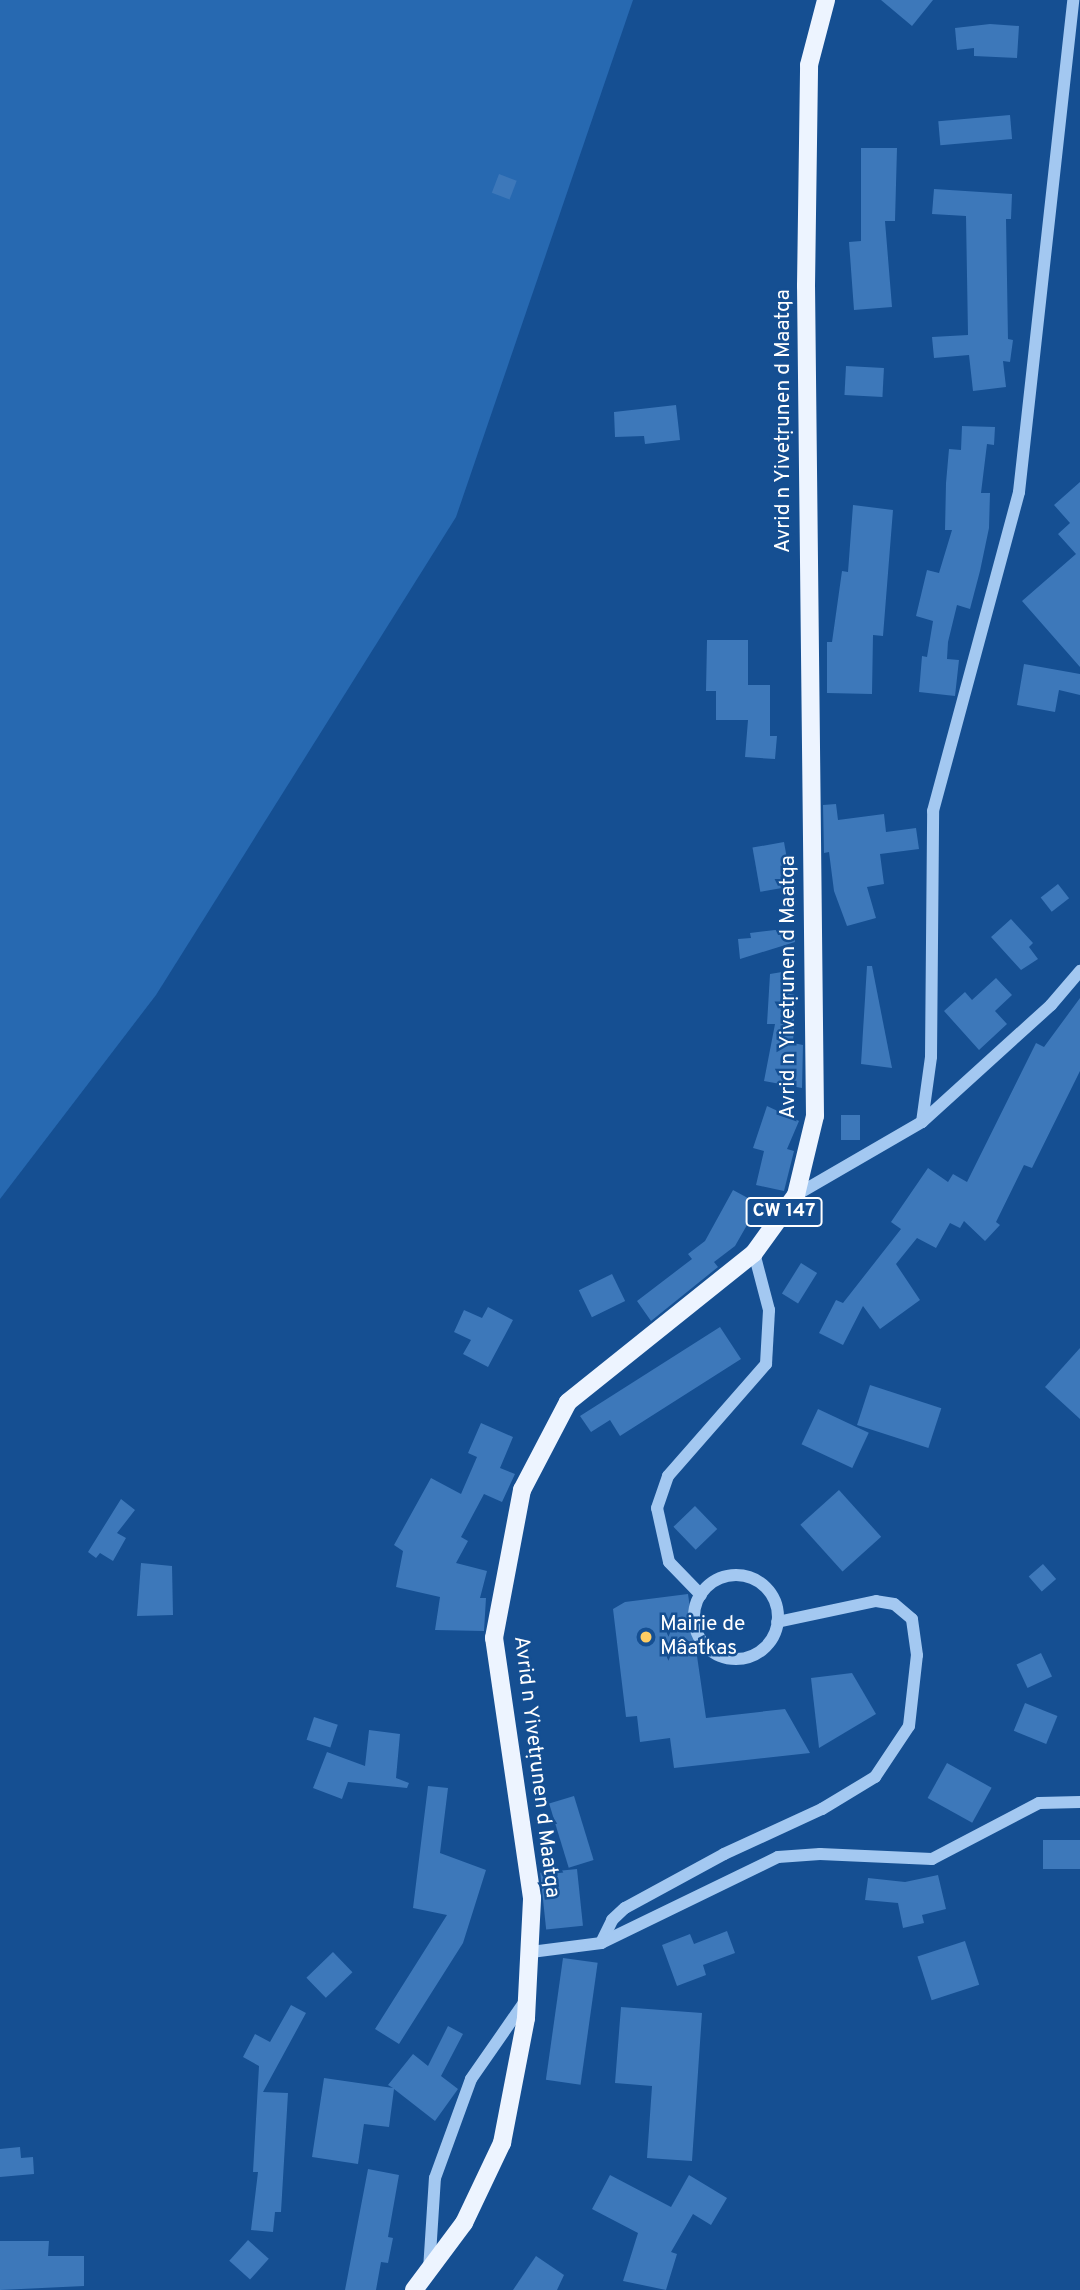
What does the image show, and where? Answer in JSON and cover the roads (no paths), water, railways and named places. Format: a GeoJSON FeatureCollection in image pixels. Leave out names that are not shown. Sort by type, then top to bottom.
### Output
{"type":"FeatureCollection","features":[{"type":"Feature","properties":{"kind":"main road","name":"Avrid n Yivetṛunen d Maatqa"},"geometry":{"type":"LineString","coordinates":[[414,2290],[464,2223],[502,2143],[528,1998],[532,1898],[495,1638],[522,1490],[568,1402],[754,1253],[796,1195],[815,1116],[806,286],[808,65],[826,0]]}},
{"type":"Feature","properties":{"kind":"street"},"geometry":{"type":"LineString","coordinates":[[922,1122],[931,1057],[933,811],[1019,492],[1073,0]]}},
{"type":"Feature","properties":{"kind":"street"},"geometry":{"type":"LineString","coordinates":[[796,1195],[922,1122],[1051,1005],[1080,971]]}},
{"type":"Feature","properties":{"kind":"street"},"geometry":{"type":"LineString","coordinates":[[701,1595],[669,1562],[657,1508],[668,1476],[766,1364],[769,1310],[754,1253]]}},
{"type":"Feature","properties":{"kind":"street"},"geometry":{"type":"LineString","coordinates":[[726,1576],[752,1578],[772,1596],[777,1622],[773,1636],[753,1655],[726,1657],[712,1652],[696,1629],[694,1615],[701,1595],[726,1576]]}},
{"type":"Feature","properties":{"kind":"street"},"geometry":{"type":"LineString","coordinates":[[601,1943],[612,1920],[625,1908],[724,1854],[822,1809],[876,1777],[909,1726],[917,1655],[912,1619],[894,1604],[876,1601],[777,1622]]}},
{"type":"Feature","properties":{"kind":"street"},"geometry":{"type":"LineString","coordinates":[[531,1952],[601,1943],[778,1857],[820,1854],[932,1859],[1039,1804],[1080,1802]]}},
{"type":"Feature","properties":{"kind":"street"},"geometry":{"type":"LineString","coordinates":[[429,2270],[435,2178],[471,2079],[528,1998]]}},
{"type":"Feature","properties":{"kind":"place","name":"Mairie de Mâatkas"},"geometry":{"type":"Point","coordinates":[646,1637]}}]}
